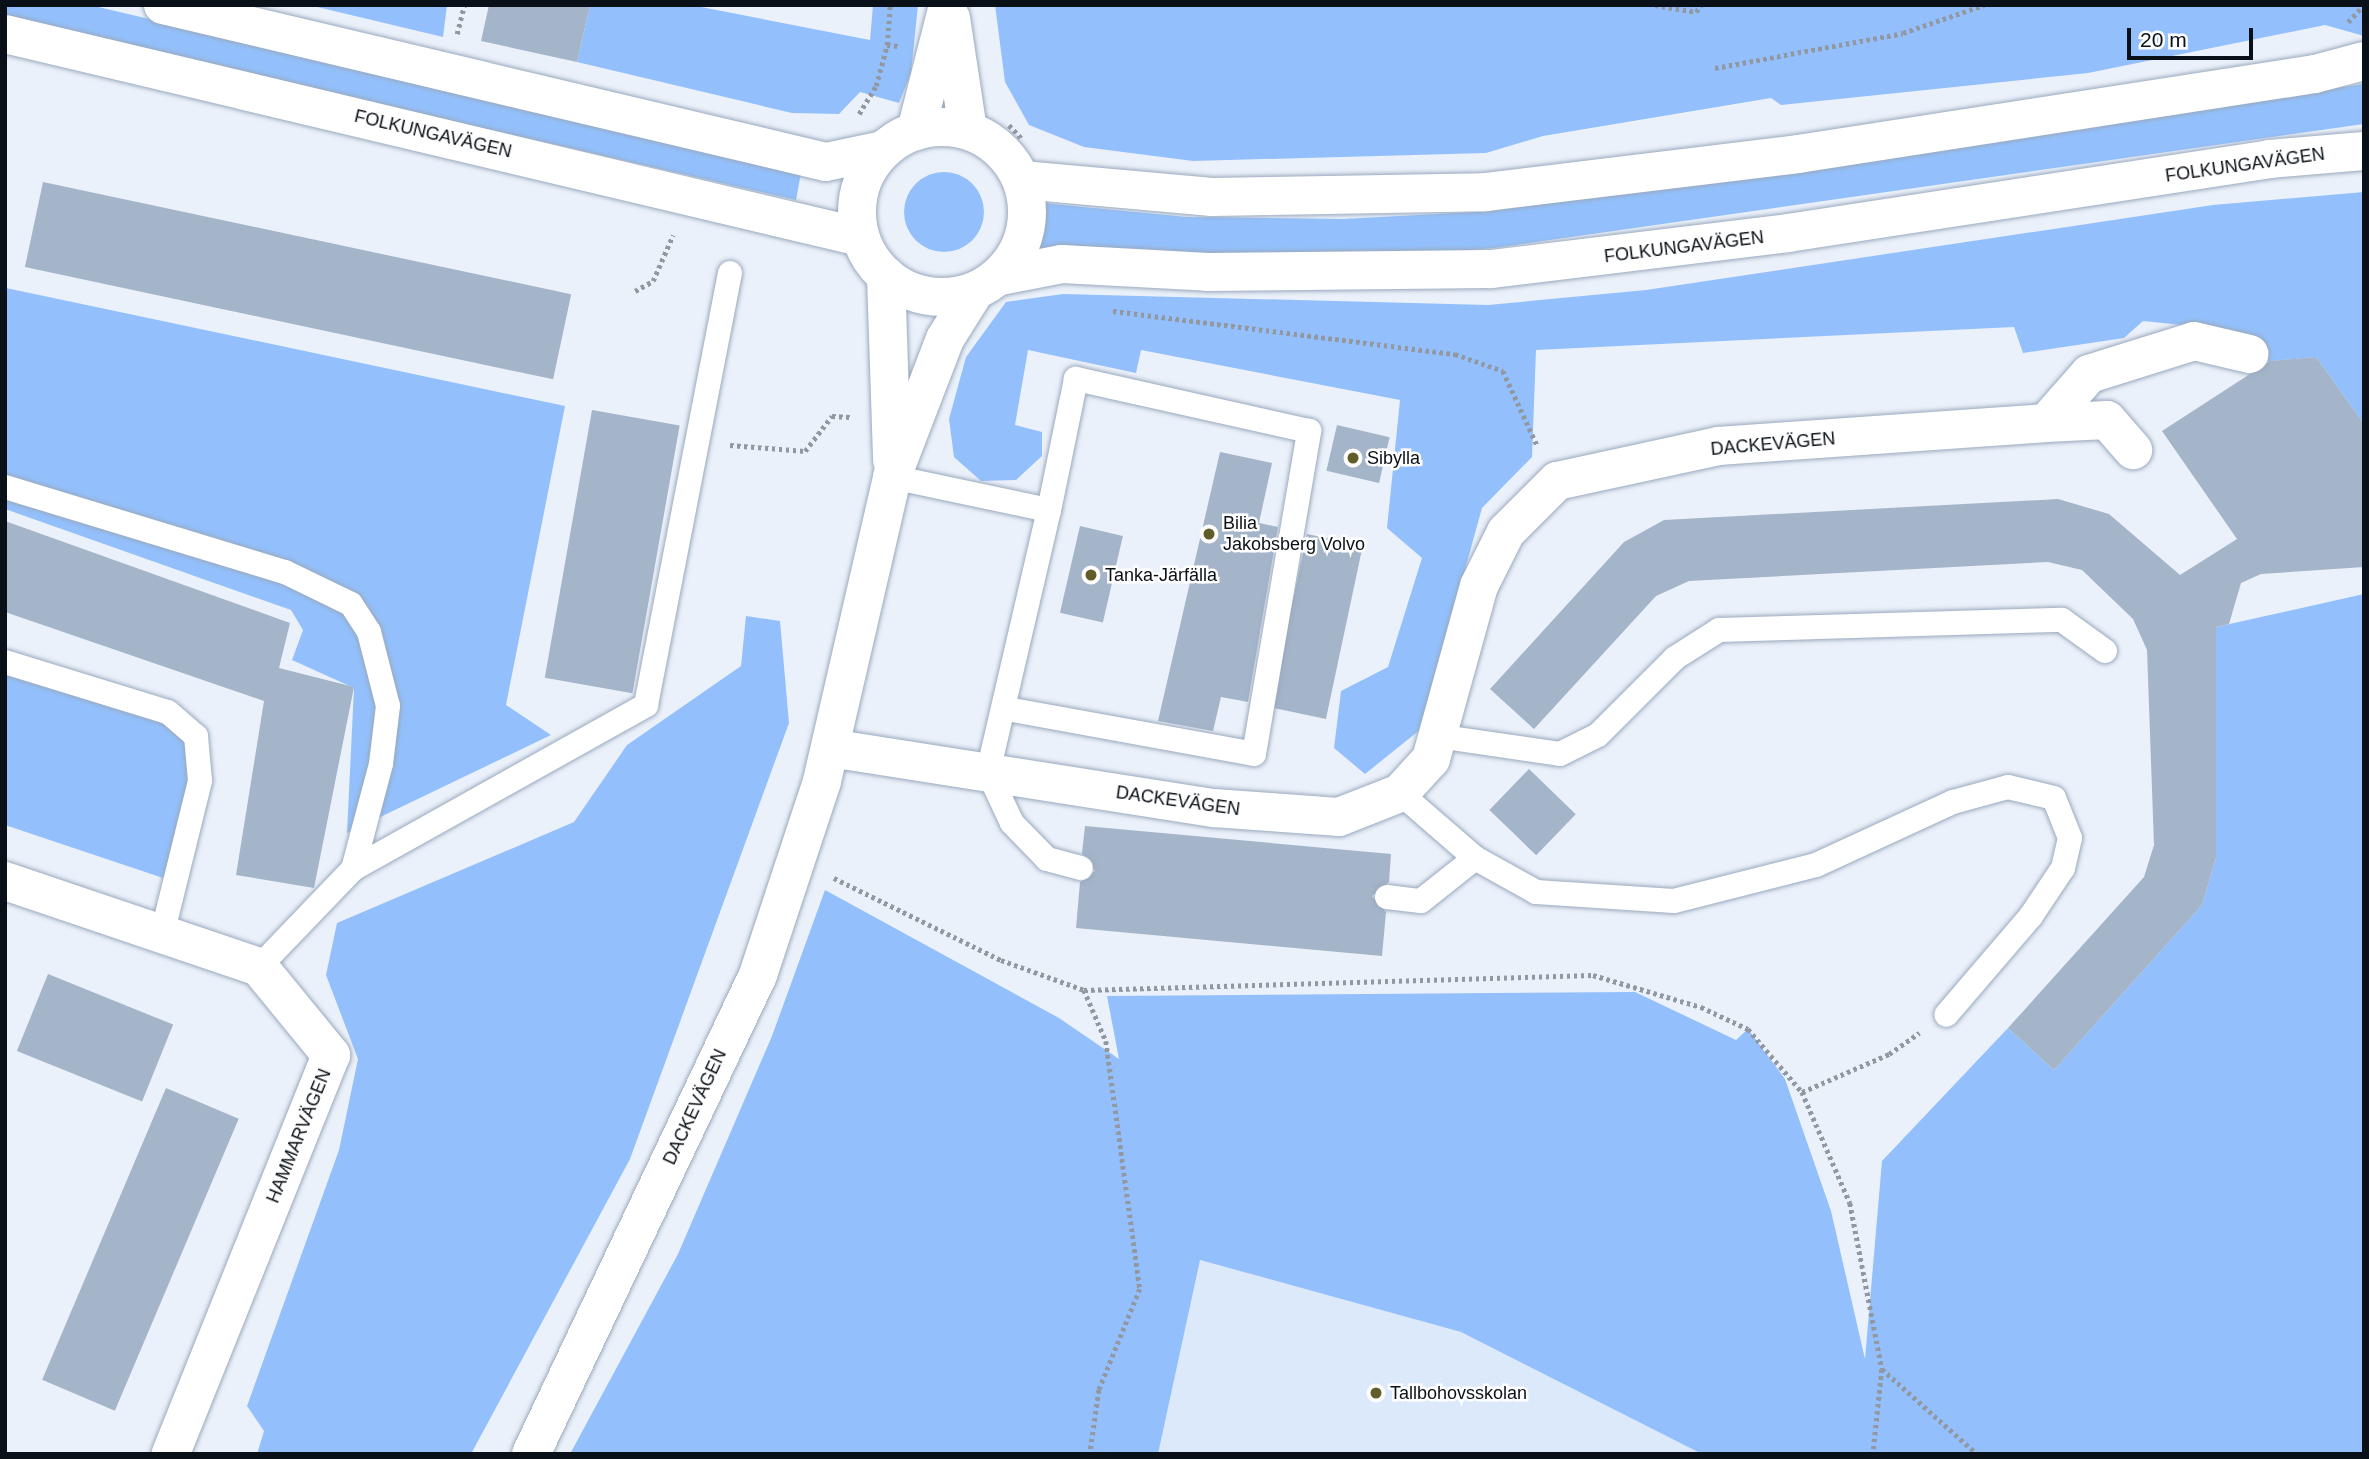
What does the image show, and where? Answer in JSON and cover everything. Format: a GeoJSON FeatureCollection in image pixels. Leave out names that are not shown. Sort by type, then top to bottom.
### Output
{"type":"FeatureCollection","features":[{"type":"Feature","properties":{"kind":"street"},"geometry":{"type":"LineString","coordinates":[[163,5],[826,162],[883,150],[916,131],[968,130],[1026,162],[1212,197],[1485,192],[1798,154],[2315,74],[2364,61]]}},
{"type":"Feature","properties":{"kind":"street"},"geometry":{"type":"LineString","coordinates":[[916,131],[949,5]]}},
{"type":"Feature","properties":{"kind":"street"},"geometry":{"type":"LineString","coordinates":[[949,5],[968,130]]}},
{"type":"Feature","properties":{"kind":"street","name":"FOLKUNGAVÄGEN"},"geometry":{"type":"LineString","coordinates":[[5,34],[860,237]]}},
{"type":"Feature","properties":{"kind":"street"},"geometry":{"type":"LineString","coordinates":[[883,150],[859,193],[860,237],[886,276],[928,296],[987,283],[1026,231],[1026,162]]}},
{"type":"Feature","properties":{"kind":"street","name":"FOLKUNGAVÄGEN"},"geometry":{"type":"LineString","coordinates":[[987,283],[1062,264],[1236,272],[1491,269],[1788,233],[2269,159],[2364,151]]}},
{"type":"Feature","properties":{"kind":"street","name":"DACKEVÄGEN"},"geometry":{"type":"LineString","coordinates":[[886,276],[892,477]]}},
{"type":"Feature","properties":{"kind":"street","name":"DACKEVÄGEN"},"geometry":{"type":"LineString","coordinates":[[531,1454],[758,975],[830,748],[892,477],[945,339],[987,283]]}},
{"type":"Feature","properties":{"kind":"street"},"geometry":{"type":"LineString","coordinates":[[2046,423],[2089,374],[2193,341],[2250,354]]}},
{"type":"Feature","properties":{"kind":"street","name":"DACKEVÄGEN"},"geometry":{"type":"LineString","coordinates":[[830,748],[1214,808],[1339,817],[1399,793],[1431,759],[1479,586],[1506,531],[1557,481],[1719,446],[2046,423],[2107,420],[2133,450]]}},
{"type":"Feature","properties":{"kind":"street"},"geometry":{"type":"LineString","coordinates":[[5,881],[259,967]]}},
{"type":"Feature","properties":{"kind":"street","name":"HAMMARVÄGEN"},"geometry":{"type":"LineString","coordinates":[[171,1454],[331,1055],[259,967]]}},
{"type":"Feature","properties":{"kind":"lane"},"geometry":{"type":"LineString","coordinates":[[259,967],[353,869],[646,705],[730,273]]}},
{"type":"Feature","properties":{"kind":"lane"},"geometry":{"type":"LineString","coordinates":[[1007,709],[1254,754],[1309,430],[1076,379],[1007,709],[988,772],[1021,832],[1047,859],[1081,868]]}},
{"type":"Feature","properties":{"kind":"lane"},"geometry":{"type":"LineString","coordinates":[[892,477],[1049,510]]}},
{"type":"Feature","properties":{"kind":"lane"},"geometry":{"type":"LineString","coordinates":[[5,487],[285,572],[351,604],[369,632],[388,706],[381,764],[353,869]]}},
{"type":"Feature","properties":{"kind":"lane"},"geometry":{"type":"LineString","coordinates":[[1437,736],[1560,754],[1598,735],[1675,658],[1720,631],[2062,620],[2105,651]]}},
{"type":"Feature","properties":{"kind":"lane"},"geometry":{"type":"LineString","coordinates":[[5,662],[168,712],[196,736],[200,781],[162,934]]}},
{"type":"Feature","properties":{"kind":"lane"},"geometry":{"type":"LineString","coordinates":[[1399,793],[1475,858],[1536,892],[1674,901],[1816,865],[1953,802],[1997,790],[2054,798],[2070,838],[2063,868],[2031,916],[1946,1014]]}},
{"type":"Feature","properties":{"kind":"lane"},"geometry":{"type":"LineString","coordinates":[[1388,897],[1421,901],[1475,858]]}},
{"type":"Feature","properties":{"kind":"path"},"geometry":{"type":"LineString","coordinates":[[455,45],[464,5]]}},
{"type":"Feature","properties":{"kind":"path"},"geometry":{"type":"LineString","coordinates":[[856,120],[876,86],[887,45],[890,5]]}},
{"type":"Feature","properties":{"kind":"path"},"geometry":{"type":"LineString","coordinates":[[1656,5],[1696,12],[1701,5]]}},
{"type":"Feature","properties":{"kind":"path"},"geometry":{"type":"LineString","coordinates":[[1715,68],[1903,33],[1984,5]]}},
{"type":"Feature","properties":{"kind":"path"},"geometry":{"type":"LineString","coordinates":[[2343,27],[2364,5]]}},
{"type":"Feature","properties":{"kind":"path"},"geometry":{"type":"LineString","coordinates":[[887,45],[936,49]]}},
{"type":"Feature","properties":{"kind":"path"},"geometry":{"type":"LineString","coordinates":[[1004,117],[1026,162]]}},
{"type":"Feature","properties":{"kind":"path"},"geometry":{"type":"LineString","coordinates":[[635,291],[653,281],[677,226]]}},
{"type":"Feature","properties":{"kind":"path"},"geometry":{"type":"LineString","coordinates":[[1097,309],[1455,354],[1503,371],[1557,481]]}},
{"type":"Feature","properties":{"kind":"path"},"geometry":{"type":"LineString","coordinates":[[697,441],[797,452],[832,416],[852,417]]}},
{"type":"Feature","properties":{"kind":"path"},"geometry":{"type":"LineString","coordinates":[[794,860],[1001,960],[1083,990],[1593,975],[1701,1007],[1748,1030],[1802,1093],[1850,1203],[1882,1370],[1873,1454]]}},
{"type":"Feature","properties":{"kind":"path"},"geometry":{"type":"LineString","coordinates":[[1083,990],[1106,1041],[1140,1289],[1099,1390],[1090,1454]]}},
{"type":"Feature","properties":{"kind":"path"},"geometry":{"type":"LineString","coordinates":[[1802,1093],[1889,1054],[1946,1014]]}},
{"type":"Feature","properties":{"kind":"path"},"geometry":{"type":"LineString","coordinates":[[1882,1370],[1977,1454]]}},
{"type":"Feature","properties":{"kind":"shaded area"},"geometry":{"type":"Polygon","coordinates":[[[5,5],[90,5],[801,173],[796,200],[5,18],[5,5]]]}},
{"type":"Feature","properties":{"kind":"shaded area"},"geometry":{"type":"Polygon","coordinates":[[[309,5],[447,5],[443,37],[309,5]]]}},
{"type":"Feature","properties":{"kind":"shaded area"},"geometry":{"type":"Polygon","coordinates":[[[590,5],[691,5],[870,40],[873,5],[918,5],[911,73],[899,103],[860,92],[839,114],[792,113],[577,62],[590,5]]]}},
{"type":"Feature","properties":{"kind":"shaded area"},"geometry":{"type":"Polygon","coordinates":[[[995,5],[2364,5],[2364,36],[2325,25],[2088,73],[1781,105],[1771,98],[1543,136],[1486,153],[1193,161],[1084,147],[1029,125],[1005,82],[995,5]]]}},
{"type":"Feature","properties":{"kind":"shaded area"},"geometry":{"type":"Polygon","coordinates":[[[2364,84],[2364,124],[1494,248],[1381,257],[1036,250],[1042,203],[1187,217],[1343,219],[1493,211],[2364,84]]]}},
{"type":"Feature","properties":{"kind":"shaded area"},"geometry":{"type":"Polygon","coordinates":[[[936,172],[952,172],[973,183],[984,204],[984,220],[973,241],[952,252],[936,252],[922,246],[910,234],[904,220],[904,204],[910,190],[922,178],[936,172]]]}},
{"type":"Feature","properties":{"kind":"shaded area"},"geometry":{"type":"Polygon","coordinates":[[[2364,192],[2364,424],[2316,357],[2262,362],[2222,329],[2143,321],[2124,338],[2023,353],[2014,327],[1536,350],[1532,457],[1482,508],[1421,729],[1365,774],[1334,748],[1341,691],[1388,667],[1422,558],[1387,528],[1400,400],[1141,350],[1136,373],[1028,350],[1015,425],[1042,432],[1042,456],[1016,480],[981,481],[954,457],[949,419],[966,357],[1006,302],[1063,294],[1488,305],[1646,290],[2213,205],[2364,192]]]}},
{"type":"Feature","properties":{"kind":"shaded area"},"geometry":{"type":"Polygon","coordinates":[[[6,288],[565,406],[506,705],[551,735],[347,833],[354,688],[292,660],[303,630],[291,610],[5,509],[6,288]]]}},
{"type":"Feature","properties":{"kind":"shaded area"},"geometry":{"type":"Polygon","coordinates":[[[2364,594],[2364,1454],[1702,1454],[1461,1332],[1200,1260],[1158,1454],[570,1454],[678,1254],[772,1036],[825,890],[1059,1018],[1119,1059],[1107,996],[1635,992],[1736,1040],[1748,1029],[1785,1079],[1831,1211],[1865,1359],[1882,1161],[2008,1028],[2054,1070],[2202,905],[2216,858],[2216,627],[2364,594]]]}},
{"type":"Feature","properties":{"kind":"shaded area"},"geometry":{"type":"Polygon","coordinates":[[[746,616],[780,621],[789,723],[630,1159],[471,1454],[257,1454],[264,1431],[247,1406],[339,1150],[358,1059],[326,975],[337,923],[574,822],[627,745],[741,666],[746,616]]]}},
{"type":"Feature","properties":{"kind":"shaded area"},"geometry":{"type":"Polygon","coordinates":[[[5,662],[196,736],[175,882],[5,825],[5,662]]]}},
{"type":"Feature","properties":{"kind":"shaded area","name":"Tallbohovsskolan"},"geometry":{"type":"Polygon","coordinates":[[[1199,1260],[1461,1332],[1702,1454],[1158,1454],[1199,1260]]]}},
{"type":"Feature","properties":{"kind":"building"},"geometry":{"type":"Polygon","coordinates":[[[489,5],[590,5],[577,62],[481,41],[489,5]]]}},
{"type":"Feature","properties":{"kind":"building"},"geometry":{"type":"Polygon","coordinates":[[[43,182],[571,294],[553,379],[25,267],[43,182]]]}},
{"type":"Feature","properties":{"kind":"building"},"geometry":{"type":"Polygon","coordinates":[[[2316,357],[2364,424],[2364,567],[2261,574],[2241,583],[2229,624],[2216,627],[2216,858],[2202,905],[2054,1070],[2008,1028],[2144,877],[2154,845],[2147,650],[2133,619],[2082,570],[2048,562],[1689,581],[1656,596],[1534,729],[1490,689],[1624,542],[1664,520],[2058,499],[2109,514],[2180,575],[2237,539],[2162,431],[2270,361],[2316,357]]]}},
{"type":"Feature","properties":{"kind":"building"},"geometry":{"type":"Polygon","coordinates":[[[592,410],[680,425],[632,693],[545,678],[592,410]]]}},
{"type":"Feature","properties":{"kind":"building"},"geometry":{"type":"Polygon","coordinates":[[[1337,425],[1390,437],[1379,483],[1326,471],[1337,425]]]}},
{"type":"Feature","properties":{"kind":"building"},"geometry":{"type":"Polygon","coordinates":[[[1220,452],[1272,463],[1259,523],[1278,527],[1248,702],[1221,697],[1213,731],[1158,721],[1220,452]]]}},
{"type":"Feature","properties":{"kind":"building"},"geometry":{"type":"Polygon","coordinates":[[[5,521],[290,623],[279,668],[354,687],[314,888],[236,875],[264,701],[5,612],[5,521]]]}},
{"type":"Feature","properties":{"kind":"building"},"geometry":{"type":"Polygon","coordinates":[[[1080,526],[1123,536],[1103,623],[1060,613],[1080,526]]]}},
{"type":"Feature","properties":{"kind":"building"},"geometry":{"type":"Polygon","coordinates":[[[1307,534],[1363,546],[1326,719],[1270,707],[1307,534]]]}},
{"type":"Feature","properties":{"kind":"building"},"geometry":{"type":"Polygon","coordinates":[[[1529,769],[1576,814],[1536,855],[1489,810],[1529,769]]]}},
{"type":"Feature","properties":{"kind":"building"},"geometry":{"type":"Polygon","coordinates":[[[1085,826],[1391,854],[1389,882],[1372,896],[1386,912],[1382,956],[1076,928],[1080,882],[1095,871],[1082,853],[1085,826]]]}},
{"type":"Feature","properties":{"kind":"building"},"geometry":{"type":"Polygon","coordinates":[[[48,974],[173,1025],[142,1102],[17,1051],[48,974]]]}},
{"type":"Feature","properties":{"kind":"building"},"geometry":{"type":"Polygon","coordinates":[[[166,1088],[239,1119],[115,1411],[42,1380],[166,1088]]]}},
{"type":"Feature","properties":{"kind":"place","name":"Sibylla"},"geometry":{"type":"Point","coordinates":[1353,458]}},
{"type":"Feature","properties":{"kind":"place","name":"Bilia Jakobsberg Volvo"},"geometry":{"type":"Point","coordinates":[1209,534]}},
{"type":"Feature","properties":{"kind":"place","name":"Tanka-Järfälla"},"geometry":{"type":"Point","coordinates":[1091,575]}},
{"type":"Feature","properties":{"kind":"place","name":"Tallbohovsskolan"},"geometry":{"type":"Point","coordinates":[1376,1393]}}]}
